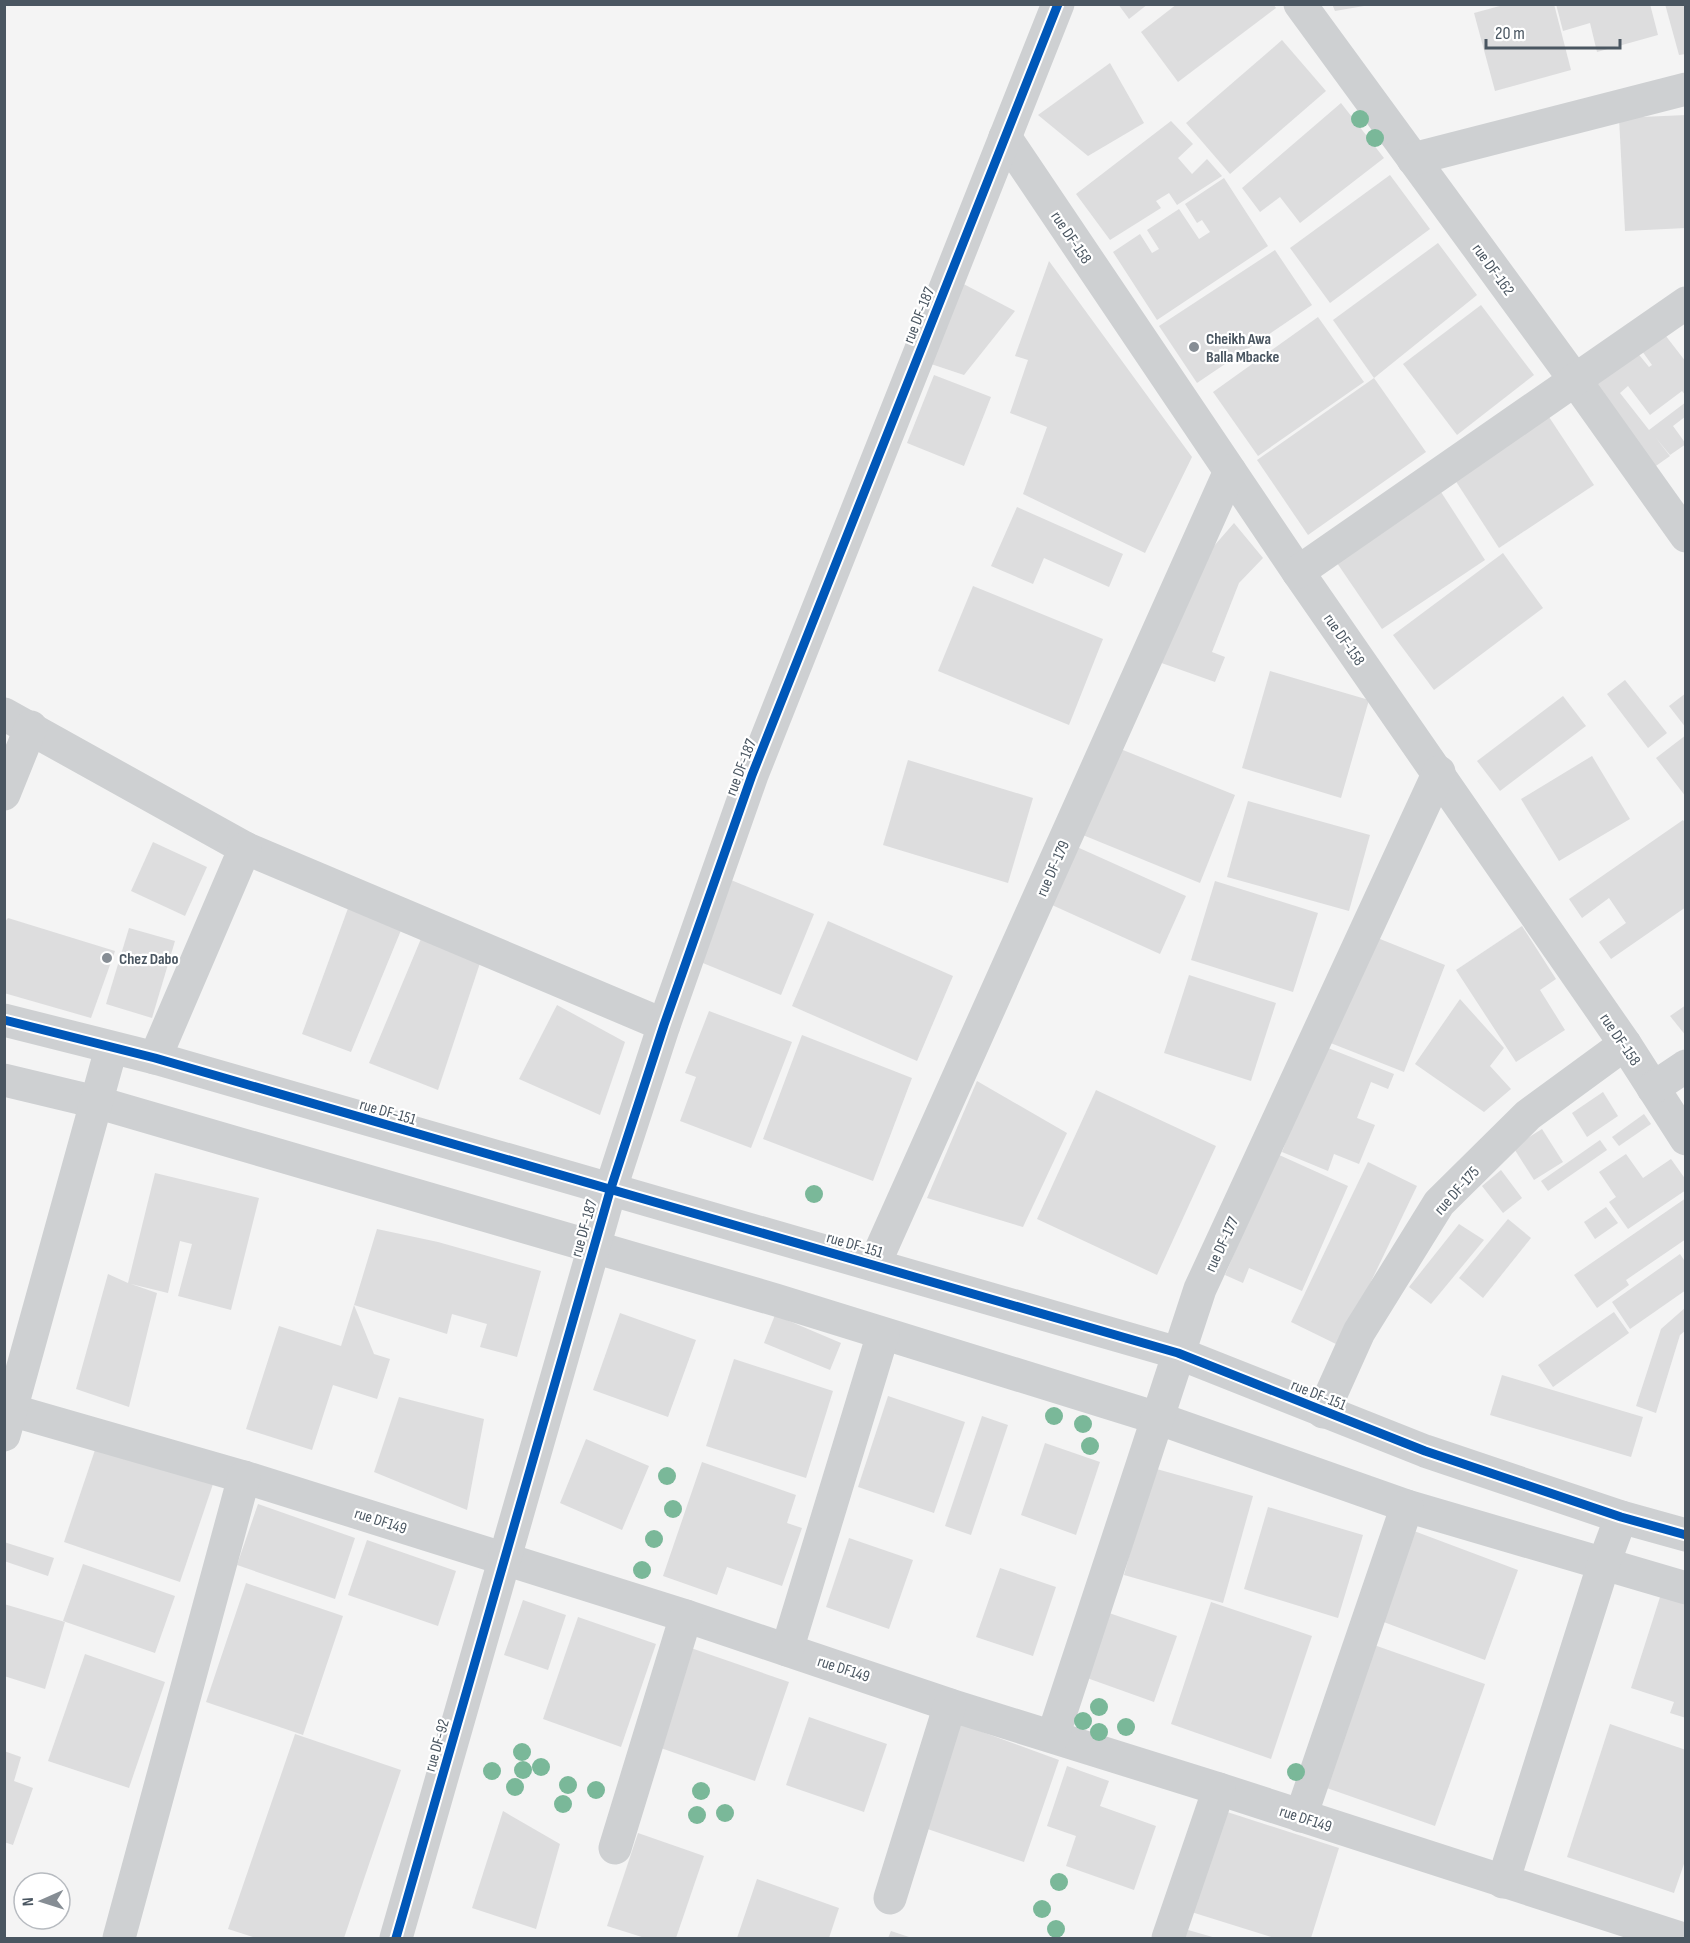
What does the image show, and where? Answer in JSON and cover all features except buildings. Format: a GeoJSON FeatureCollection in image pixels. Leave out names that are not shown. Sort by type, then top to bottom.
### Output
{"type":"FeatureCollection","features":[{"type":"Feature","properties":{"kind":"street","name":"rue DF-187"},"geometry":{"type":"LineString","coordinates":[[503,1560],[610,1191],[664,1025],[752,775],[1058,4]]}},
{"type":"Feature","properties":{"kind":"street","name":"rue DF-162"},"geometry":{"type":"LineString","coordinates":[[1300,4],[1686,536]]}},
{"type":"Feature","properties":{"kind":"street"},"geometry":{"type":"LineString","coordinates":[[1413,159],[1686,89]]}},
{"type":"Feature","properties":{"kind":"street","name":"rue DF-158"},"geometry":{"type":"LineString","coordinates":[[1005,137],[1298,572],[1439,772],[1625,1044],[1686,1139]]}},
{"type":"Feature","properties":{"kind":"street"},"geometry":{"type":"LineString","coordinates":[[1298,572],[1686,303]]}},
{"type":"Feature","properties":{"kind":"street","name":"rue DF-179"},"geometry":{"type":"LineString","coordinates":[[874,1265],[1230,471]]}},
{"type":"Feature","properties":{"kind":"street"},"geometry":{"type":"LineString","coordinates":[[4,794],[18,721],[245,848],[664,1025]]}},
{"type":"Feature","properties":{"kind":"street","name":"rue DF-177"},"geometry":{"type":"LineString","coordinates":[[1053,1736],[1200,1289],[1439,772]]}},
{"type":"Feature","properties":{"kind":"street"},"geometry":{"type":"LineString","coordinates":[[155,1058],[245,848]]}},
{"type":"Feature","properties":{"kind":"street","name":"rue DF-151"},"geometry":{"type":"LineString","coordinates":[[4,1020],[155,1058],[1178,1353],[1425,1451],[1621,1517],[1686,1534]]}},
{"type":"Feature","properties":{"kind":"street","name":"rue DF-175"},"geometry":{"type":"LineString","coordinates":[[1323,1412],[1359,1332],[1439,1203],[1528,1115],[1625,1044]]}},
{"type":"Feature","properties":{"kind":"street"},"geometry":{"type":"LineString","coordinates":[[7,1418],[111,1048]]}},
{"type":"Feature","properties":{"kind":"street"},"geometry":{"type":"LineString","coordinates":[[1653,1088],[1686,1066]]}},
{"type":"Feature","properties":{"kind":"street"},"geometry":{"type":"LineString","coordinates":[[4,1080],[96,1102],[593,1249],[776,1300],[1157,1418],[1407,1506],[1686,1588]]}},
{"type":"Feature","properties":{"kind":"street"},"geometry":{"type":"LineString","coordinates":[[786,1650],[883,1334]]}},
{"type":"Feature","properties":{"kind":"street","name":"rue DF149"},"geometry":{"type":"LineString","coordinates":[[7,1418],[244,1477],[686,1616],[950,1705],[1680,1938]]}},
{"type":"Feature","properties":{"kind":"street"},"geometry":{"type":"LineString","coordinates":[[119,1938],[244,1477]]}},
{"type":"Feature","properties":{"kind":"street"},"geometry":{"type":"LineString","coordinates":[[1301,1816],[1407,1506]]}},
{"type":"Feature","properties":{"kind":"street"},"geometry":{"type":"LineString","coordinates":[[1503,1882],[1604,1563],[1621,1517]]}},
{"type":"Feature","properties":{"kind":"street","name":"rue DF-92"},"geometry":{"type":"LineString","coordinates":[[396,1938],[503,1560]]}},
{"type":"Feature","properties":{"kind":"street"},"geometry":{"type":"LineString","coordinates":[[615,1848],[686,1616]]}},
{"type":"Feature","properties":{"kind":"street"},"geometry":{"type":"LineString","coordinates":[[890,1898],[950,1705]]}},
{"type":"Feature","properties":{"kind":"street"},"geometry":{"type":"LineString","coordinates":[[1168,1938],[1219,1789]]}},
{"type":"Feature","properties":{"kind":"cycle path"},"geometry":{"type":"LineString","coordinates":[[396,1938],[610,1191],[664,1025],[752,775],[1058,4]]}},
{"type":"Feature","properties":{"kind":"cycle path"},"geometry":{"type":"LineString","coordinates":[[4,1020],[155,1058],[1178,1353],[1425,1451],[1621,1517],[1686,1535]]}},
{"type":"Feature","properties":{"kind":"place","name":"Cheikh Awa Balla Mbacke"},"geometry":{"type":"Point","coordinates":[1194,347]}},
{"type":"Feature","properties":{"kind":"place","name":"Chez Dabo"},"geometry":{"type":"Point","coordinates":[107,958]}}]}
